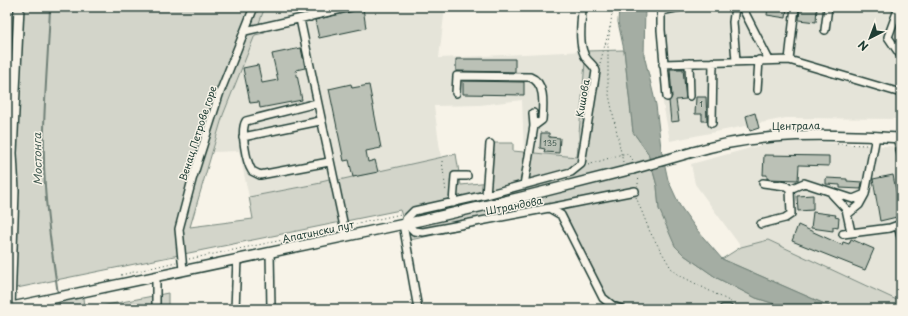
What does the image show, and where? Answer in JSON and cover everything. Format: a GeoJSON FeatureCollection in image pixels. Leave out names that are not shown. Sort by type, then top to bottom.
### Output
{"type":"FeatureCollection","features":[{"type":"Feature","properties":{"kind":"main road"},"geometry":{"type":"LineString","coordinates":[[9,308],[14,191],[12,153],[20,7]]}},
{"type":"Feature","properties":{"kind":"main road","name":"Централа"},"geometry":{"type":"LineString","coordinates":[[633,169],[725,143],[768,136],[787,135],[875,140],[899,137]]}},
{"type":"Feature","properties":{"kind":"main road"},"geometry":{"type":"LineString","coordinates":[[7,182],[12,153]]}},
{"type":"Feature","properties":{"kind":"main road","name":"Апатински пут"},"geometry":{"type":"LineString","coordinates":[[9,308],[156,277],[182,265],[237,259],[270,252],[345,231],[404,224],[522,198],[633,169]]}},
{"type":"Feature","properties":{"kind":"main road"},"geometry":{"type":"LineString","coordinates":[[10,287],[17,297],[32,303]]}},
{"type":"Feature","properties":{"kind":"street","name":"Венац Петрове горе"},"geometry":{"type":"LineString","coordinates":[[182,265],[179,229],[192,180],[219,95],[254,7]]}},
{"type":"Feature","properties":{"kind":"street"},"geometry":{"type":"LineString","coordinates":[[310,17],[313,7]]}},
{"type":"Feature","properties":{"kind":"street"},"geometry":{"type":"LineString","coordinates":[[245,31],[351,7]]}},
{"type":"Feature","properties":{"kind":"street","name":"Кишова"},"geometry":{"type":"LineString","coordinates":[[524,185],[575,170],[583,160],[596,71],[594,66],[584,55],[582,45],[582,7]]}},
{"type":"Feature","properties":{"kind":"street"},"geometry":{"type":"LineString","coordinates":[[667,97],[663,64],[661,9],[680,7]]}},
{"type":"Feature","properties":{"kind":"street"},"geometry":{"type":"LineString","coordinates":[[735,7],[733,22],[736,61]]}},
{"type":"Feature","properties":{"kind":"street"},"geometry":{"type":"LineString","coordinates":[[742,7],[769,60]]}},
{"type":"Feature","properties":{"kind":"street"},"geometry":{"type":"LineString","coordinates":[[789,60],[795,7]]}},
{"type":"Feature","properties":{"kind":"street"},"geometry":{"type":"LineString","coordinates":[[825,30],[828,7]]}},
{"type":"Feature","properties":{"kind":"street"},"geometry":{"type":"LineString","coordinates":[[898,7],[888,37],[901,56]]}},
{"type":"Feature","properties":{"kind":"street"},"geometry":{"type":"LineString","coordinates":[[300,19],[320,121],[345,231]]}},
{"type":"Feature","properties":{"kind":"street"},"geometry":{"type":"LineString","coordinates":[[757,90],[759,60]]}},
{"type":"Feature","properties":{"kind":"street"},"geometry":{"type":"LineString","coordinates":[[663,64],[789,60],[901,93]]}},
{"type":"Feature","properties":{"kind":"street"},"geometry":{"type":"LineString","coordinates":[[712,123],[714,62]]}},
{"type":"Feature","properties":{"kind":"street"},"geometry":{"type":"LineString","coordinates":[[689,63],[690,96]]}},
{"type":"Feature","properties":{"kind":"street"},"geometry":{"type":"LineString","coordinates":[[456,93],[457,76],[530,77],[535,79],[538,81],[543,97],[542,120],[534,126]]}},
{"type":"Feature","properties":{"kind":"street"},"geometry":{"type":"LineString","coordinates":[[317,102],[249,120],[244,125],[244,137],[250,168],[257,175],[329,162]]}},
{"type":"Feature","properties":{"kind":"street"},"geometry":{"type":"LineString","coordinates":[[418,309],[404,224],[406,219],[414,211],[450,204],[524,185],[534,126],[534,113]]}},
{"type":"Feature","properties":{"kind":"street"},"geometry":{"type":"LineString","coordinates":[[244,137],[320,121]]}},
{"type":"Feature","properties":{"kind":"street"},"geometry":{"type":"LineString","coordinates":[[899,137],[901,154]]}},
{"type":"Feature","properties":{"kind":"street"},"geometry":{"type":"LineString","coordinates":[[848,214],[859,204],[865,194],[875,140]]}},
{"type":"Feature","properties":{"kind":"street"},"geometry":{"type":"LineString","coordinates":[[486,195],[490,144]]}},
{"type":"Feature","properties":{"kind":"street"},"geometry":{"type":"LineString","coordinates":[[450,204],[455,176],[467,176]]}},
{"type":"Feature","properties":{"kind":"street"},"geometry":{"type":"LineString","coordinates":[[763,183],[786,186],[790,189]]}},
{"type":"Feature","properties":{"kind":"street"},"geometry":{"type":"LineString","coordinates":[[790,189],[804,183],[853,199],[865,194]]}},
{"type":"Feature","properties":{"kind":"street"},"geometry":{"type":"LineString","coordinates":[[761,224],[785,218],[791,214],[792,207],[790,189]]}},
{"type":"Feature","properties":{"kind":"street"},"geometry":{"type":"LineString","coordinates":[[549,208],[635,191]]}},
{"type":"Feature","properties":{"kind":"street"},"geometry":{"type":"LineString","coordinates":[[829,192],[840,200],[848,214],[851,232]]}},
{"type":"Feature","properties":{"kind":"street","name":"Штрандова"},"geometry":{"type":"LineString","coordinates":[[404,224],[414,231],[423,232],[549,208],[561,215],[603,298],[613,306],[620,309]]}},
{"type":"Feature","properties":{"kind":"street"},"geometry":{"type":"LineString","coordinates":[[843,234],[899,225],[901,237]]}},
{"type":"Feature","properties":{"kind":"street"},"geometry":{"type":"LineString","coordinates":[[270,252],[271,309]]}},
{"type":"Feature","properties":{"kind":"street"},"geometry":{"type":"LineString","coordinates":[[235,309],[237,259]]}},
{"type":"Feature","properties":{"kind":"street"},"geometry":{"type":"LineString","coordinates":[[156,277],[156,309]]}},
{"type":"Feature","properties":{"kind":"street"},"geometry":{"type":"LineString","coordinates":[[723,309],[729,309]]}},
{"type":"Feature","properties":{"kind":"path"},"geometry":{"type":"LineString","coordinates":[[613,7],[607,61],[608,90],[622,154],[633,169]]}},
{"type":"Feature","properties":{"kind":"path"},"geometry":{"type":"LineString","coordinates":[[596,71],[602,60],[611,23]]}},
{"type":"Feature","properties":{"kind":"path"},"geometry":{"type":"LineString","coordinates":[[832,144],[875,140]]}},
{"type":"Feature","properties":{"kind":"path"},"geometry":{"type":"LineString","coordinates":[[589,165],[622,154],[627,154],[633,169],[635,191],[650,232],[671,268],[679,275],[746,309]]}},
{"type":"Feature","properties":{"kind":"path"},"geometry":{"type":"LineString","coordinates":[[442,161],[450,204]]}},
{"type":"Feature","properties":{"kind":"path"},"geometry":{"type":"LineString","coordinates":[[121,275],[182,265],[345,231],[414,211]]}},
{"type":"Feature","properties":{"kind":"shaded area"},"geometry":{"type":"Polygon","coordinates":[[[7,7],[265,7],[259,23],[263,23],[264,33],[255,35],[223,115],[190,227],[253,219],[249,197],[321,183],[321,181],[329,179],[330,182],[456,154],[461,185],[490,182],[492,143],[513,143],[513,151],[577,157],[586,51],[624,50],[633,132],[648,153],[657,186],[659,209],[684,255],[717,278],[756,298],[791,309],[607,309],[562,208],[410,240],[400,210],[7,290],[7,7]]]}},
{"type":"Feature","properties":{"kind":"shaded area"},"geometry":{"type":"Polygon","coordinates":[[[265,7],[445,7],[439,58],[586,51],[577,157],[524,152],[522,100],[480,105],[434,106],[441,157],[330,183],[329,179],[321,181],[321,183],[249,197],[239,151],[213,152],[223,115],[255,35],[264,33],[259,24],[265,7]]]}},
{"type":"Feature","properties":{"kind":"shaded area"},"geometry":{"type":"Polygon","coordinates":[[[619,7],[645,7],[644,55],[656,105],[661,148],[668,180],[680,206],[697,230],[722,259],[836,309],[791,309],[756,298],[717,278],[684,255],[675,246],[659,209],[657,186],[648,153],[633,132],[624,50],[618,22],[619,7]]]}},
{"type":"Feature","properties":{"kind":"shaded area"},"geometry":{"type":"Polygon","coordinates":[[[655,7],[901,7],[901,119],[786,118],[670,141],[663,103],[655,7]]]}},
{"type":"Feature","properties":{"kind":"shaded area"},"geometry":{"type":"Polygon","coordinates":[[[780,140],[901,147],[901,302],[768,240],[741,247],[695,184],[691,164],[780,140]]]}},
{"type":"Feature","properties":{"kind":"shaded area"},"geometry":{"type":"Polygon","coordinates":[[[768,240],[901,302],[901,309],[836,309],[722,259],[741,247],[768,240]]]}},
{"type":"Feature","properties":{"kind":"shaded area"},"geometry":{"type":"Polygon","coordinates":[[[168,293],[168,309],[86,309],[168,293]]]}},
{"type":"Feature","properties":{"kind":"shaded area"},"geometry":{"type":"Polygon","coordinates":[[[83,297],[84,309],[36,309],[35,305],[83,297]]]}},
{"type":"Feature","properties":{"kind":"building"},"geometry":{"type":"Polygon","coordinates":[[[768,7],[787,7],[786,18],[767,15],[768,7]]]}},
{"type":"Feature","properties":{"kind":"building"},"geometry":{"type":"Polygon","coordinates":[[[800,7],[817,7],[816,22],[799,20],[800,7]]]}},
{"type":"Feature","properties":{"kind":"building"},"geometry":{"type":"Polygon","coordinates":[[[363,8],[366,28],[319,38],[315,20],[363,8]]]}},
{"type":"Feature","properties":{"kind":"building"},"geometry":{"type":"Polygon","coordinates":[[[301,48],[305,68],[296,70],[302,100],[260,108],[259,102],[250,103],[243,68],[258,65],[262,83],[278,80],[272,54],[301,48]]]}},
{"type":"Feature","properties":{"kind":"building"},"geometry":{"type":"Polygon","coordinates":[[[456,59],[515,59],[515,72],[456,71],[456,59]]]}},
{"type":"Feature","properties":{"kind":"building"},"geometry":{"type":"Polygon","coordinates":[[[670,69],[683,69],[686,99],[676,100],[679,121],[671,122],[669,101],[672,97],[670,69]]]}},
{"type":"Feature","properties":{"kind":"building"},"geometry":{"type":"Polygon","coordinates":[[[463,81],[524,82],[524,95],[463,94],[463,81]]]}},
{"type":"Feature","properties":{"kind":"building"},"geometry":{"type":"Polygon","coordinates":[[[351,84],[352,88],[369,85],[381,148],[366,151],[368,162],[375,160],[378,172],[353,177],[349,160],[344,161],[329,89],[351,84]]]}},
{"type":"Feature","properties":{"kind":"building"},"geometry":{"type":"Polygon","coordinates":[[[696,97],[706,97],[707,121],[702,121],[702,114],[695,114],[696,97]]]}},
{"type":"Feature","properties":{"kind":"building"},"geometry":{"type":"Polygon","coordinates":[[[755,113],[759,128],[750,131],[746,116],[755,113]]]}},
{"type":"Feature","properties":{"kind":"building"},"geometry":{"type":"Polygon","coordinates":[[[541,133],[549,133],[549,137],[560,138],[559,153],[544,152],[545,149],[540,148],[541,133]]]}},
{"type":"Feature","properties":{"kind":"building"},"geometry":{"type":"Polygon","coordinates":[[[764,155],[829,156],[829,166],[799,165],[798,180],[767,179],[767,175],[763,175],[764,155]]]}},
{"type":"Feature","properties":{"kind":"building"},"geometry":{"type":"Polygon","coordinates":[[[893,175],[901,216],[880,221],[873,179],[893,175]]]}},
{"type":"Feature","properties":{"kind":"building"},"geometry":{"type":"Polygon","coordinates":[[[826,178],[847,179],[847,181],[862,182],[861,189],[840,188],[840,185],[826,184],[826,178]]]}},
{"type":"Feature","properties":{"kind":"building"},"geometry":{"type":"Polygon","coordinates":[[[813,195],[813,210],[798,211],[797,196],[813,195]]]}},
{"type":"Feature","properties":{"kind":"building"},"geometry":{"type":"Polygon","coordinates":[[[813,212],[836,215],[835,217],[839,218],[838,228],[833,227],[833,231],[811,228],[813,212]]]}},
{"type":"Feature","properties":{"kind":"building"},"geometry":{"type":"Polygon","coordinates":[[[798,225],[842,245],[843,242],[849,244],[851,239],[874,249],[865,270],[792,241],[798,225]]]}},
{"type":"Feature","properties":{"kind":"waterway","name":"Мостонга"},"geometry":{"type":"LineString","coordinates":[[50,7],[44,119],[44,164],[47,213],[58,294]]}},
{"type":"Feature","properties":{"kind":"waterway","name":"Мостонга"},"geometry":{"type":"LineString","coordinates":[[59,300],[60,309]]}}]}
